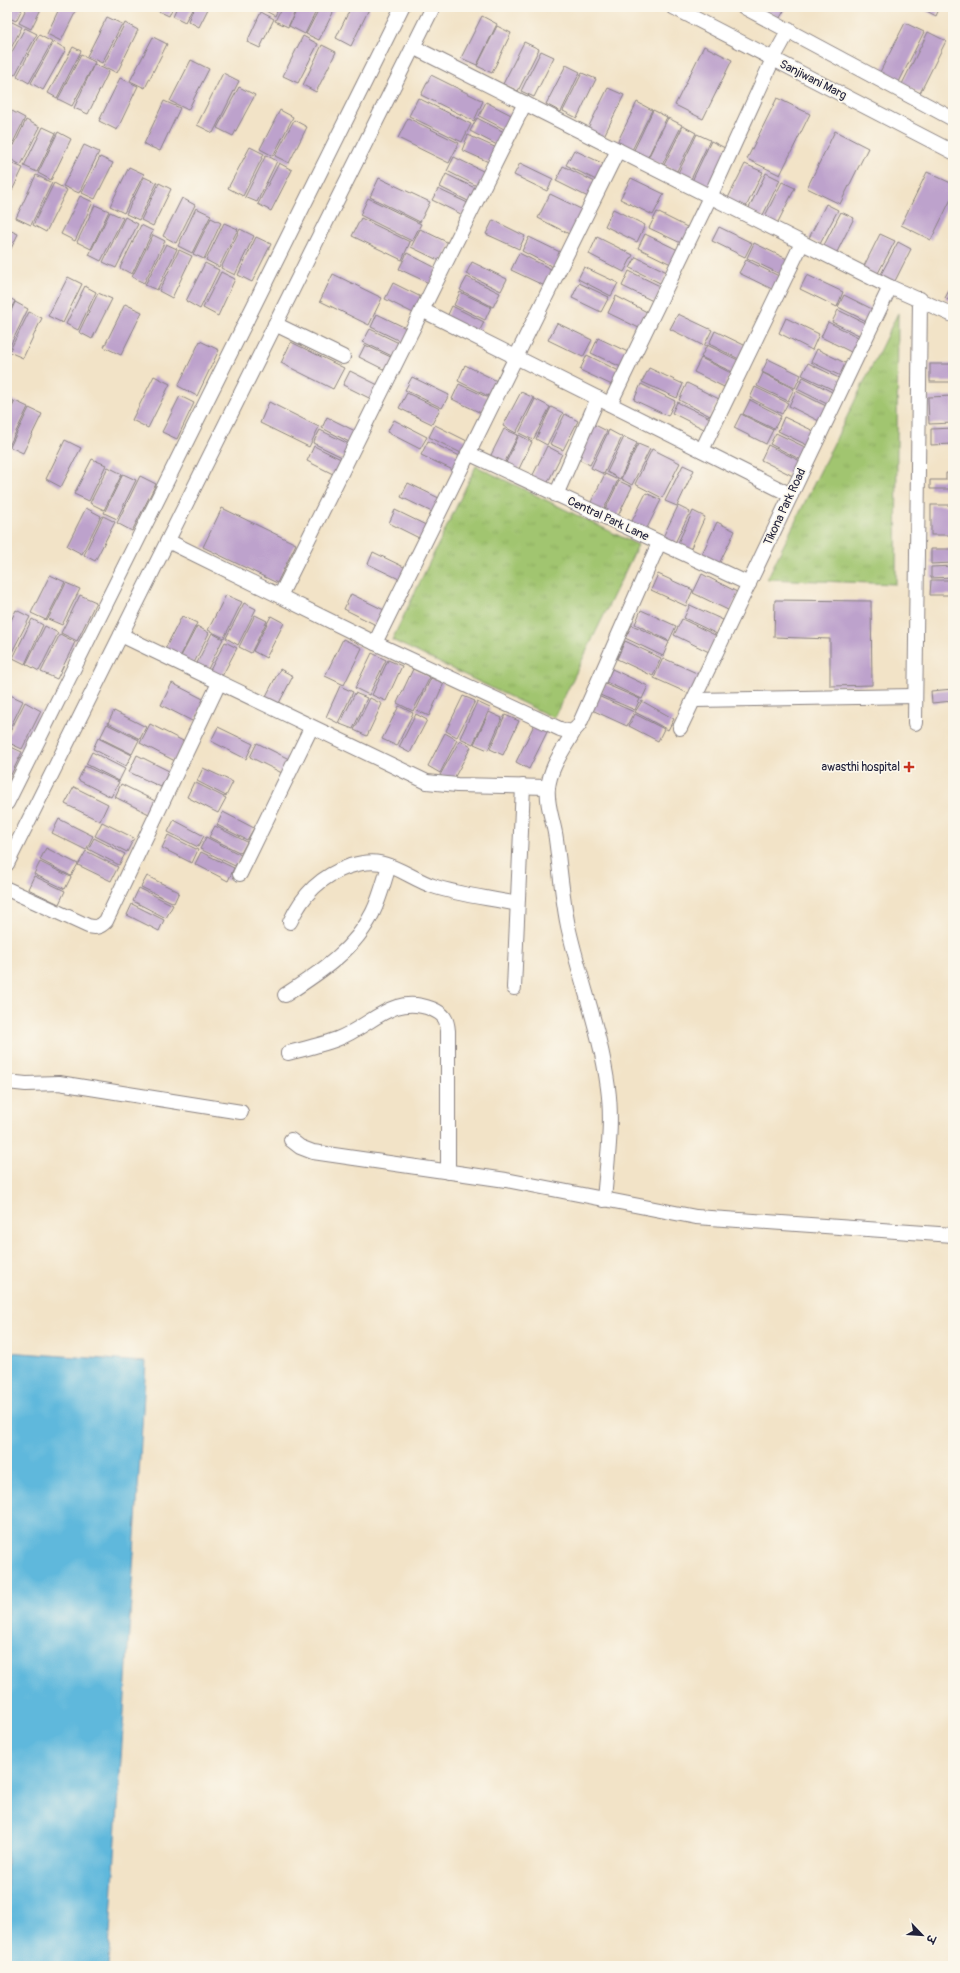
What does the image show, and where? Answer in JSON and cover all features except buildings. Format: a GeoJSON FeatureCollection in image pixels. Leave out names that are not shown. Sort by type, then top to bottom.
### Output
{"type":"FeatureCollection","features":[{"type":"Feature","properties":{"kind":"street"},"geometry":{"type":"LineString","coordinates":[[7,803],[402,7]]}},
{"type":"Feature","properties":{"kind":"street"},"geometry":{"type":"LineString","coordinates":[[7,864],[433,7]]}},
{"type":"Feature","properties":{"kind":"street","name":"Sanjiwani Marg"},"geometry":{"type":"LineString","coordinates":[[673,7],[953,152]]}},
{"type":"Feature","properties":{"kind":"street"},"geometry":{"type":"LineString","coordinates":[[744,7],[790,30],[953,119]]}},
{"type":"Feature","properties":{"kind":"street"},"geometry":{"type":"LineString","coordinates":[[556,494],[710,197],[773,59],[790,30]]}},
{"type":"Feature","properties":{"kind":"street"},"geometry":{"type":"LineString","coordinates":[[413,47],[890,287],[920,299],[953,315]]}},
{"type":"Feature","properties":{"kind":"street"},"geometry":{"type":"LineString","coordinates":[[280,596],[525,103]]}},
{"type":"Feature","properties":{"kind":"street"},"geometry":{"type":"LineString","coordinates":[[375,643],[618,150]]}},
{"type":"Feature","properties":{"kind":"street"},"geometry":{"type":"LineString","coordinates":[[702,450],[802,243]]}},
{"type":"Feature","properties":{"kind":"street","name":"Tikona Park Road"},"geometry":{"type":"LineString","coordinates":[[680,728],[890,287]]}},
{"type":"Feature","properties":{"kind":"street"},"geometry":{"type":"LineString","coordinates":[[915,722],[920,299]]}},
{"type":"Feature","properties":{"kind":"street"},"geometry":{"type":"LineString","coordinates":[[422,310],[791,495]]}},
{"type":"Feature","properties":{"kind":"street"},"geometry":{"type":"LineString","coordinates":[[275,324],[344,357]]}},
{"type":"Feature","properties":{"kind":"street","name":"Central Park Lane"},"geometry":{"type":"LineString","coordinates":[[468,453],[749,584]]}},
{"type":"Feature","properties":{"kind":"street"},"geometry":{"type":"LineString","coordinates":[[168,541],[375,643],[560,729],[569,732],[574,731]]}},
{"type":"Feature","properties":{"kind":"street"},"geometry":{"type":"LineString","coordinates":[[604,1200],[609,1140],[609,1089],[602,1052],[569,926],[561,887],[556,839],[547,797],[548,787],[555,764],[574,731],[580,725],[658,542]]}},
{"type":"Feature","properties":{"kind":"street"},"geometry":{"type":"LineString","coordinates":[[121,635],[311,728],[427,782],[457,785],[548,787]]}},
{"type":"Feature","properties":{"kind":"street"},"geometry":{"type":"LineString","coordinates":[[7,889],[88,926],[101,926],[106,920],[219,683]]}},
{"type":"Feature","properties":{"kind":"street"},"geometry":{"type":"LineString","coordinates":[[694,700],[915,696]]}},
{"type":"Feature","properties":{"kind":"street"},"geometry":{"type":"LineString","coordinates":[[240,874],[311,728]]}},
{"type":"Feature","properties":{"kind":"street"},"geometry":{"type":"LineString","coordinates":[[514,988],[523,786]]}},
{"type":"Feature","properties":{"kind":"street"},"geometry":{"type":"LineString","coordinates":[[290,922],[297,905],[314,885],[326,876],[344,868],[370,862],[389,866],[435,887],[517,904]]}},
{"type":"Feature","properties":{"kind":"street"},"geometry":{"type":"LineString","coordinates":[[285,994],[325,968],[356,938],[373,912],[389,866]]}},
{"type":"Feature","properties":{"kind":"street"},"geometry":{"type":"LineString","coordinates":[[288,1053],[338,1039],[351,1033],[388,1010],[401,1005],[428,1008],[444,1016],[448,1022],[448,1172]]}},
{"type":"Feature","properties":{"kind":"street"},"geometry":{"type":"LineString","coordinates":[[7,1082],[26,1084],[59,1083],[241,1112]]}},
{"type":"Feature","properties":{"kind":"street"},"geometry":{"type":"LineString","coordinates":[[291,1140],[300,1147],[313,1152],[506,1180],[696,1217],[953,1236]]}},
{"type":"Feature","properties":{"kind":"green space"},"geometry":{"type":"Polygon","coordinates":[[[898,313],[896,584],[767,579],[898,313]]]}},
{"type":"Feature","properties":{"kind":"green space"},"geometry":{"type":"Polygon","coordinates":[[[476,466],[638,545],[554,718],[392,640],[476,466]]]}},
{"type":"Feature","properties":{"kind":"water"},"geometry":{"type":"Polygon","coordinates":[[[7,1352],[146,1362],[108,1966],[7,1966],[7,1352]]]}},
{"type":"Feature","properties":{"kind":"place","name":"awasthi hospital"},"geometry":{"type":"Point","coordinates":[909,767]}}]}
